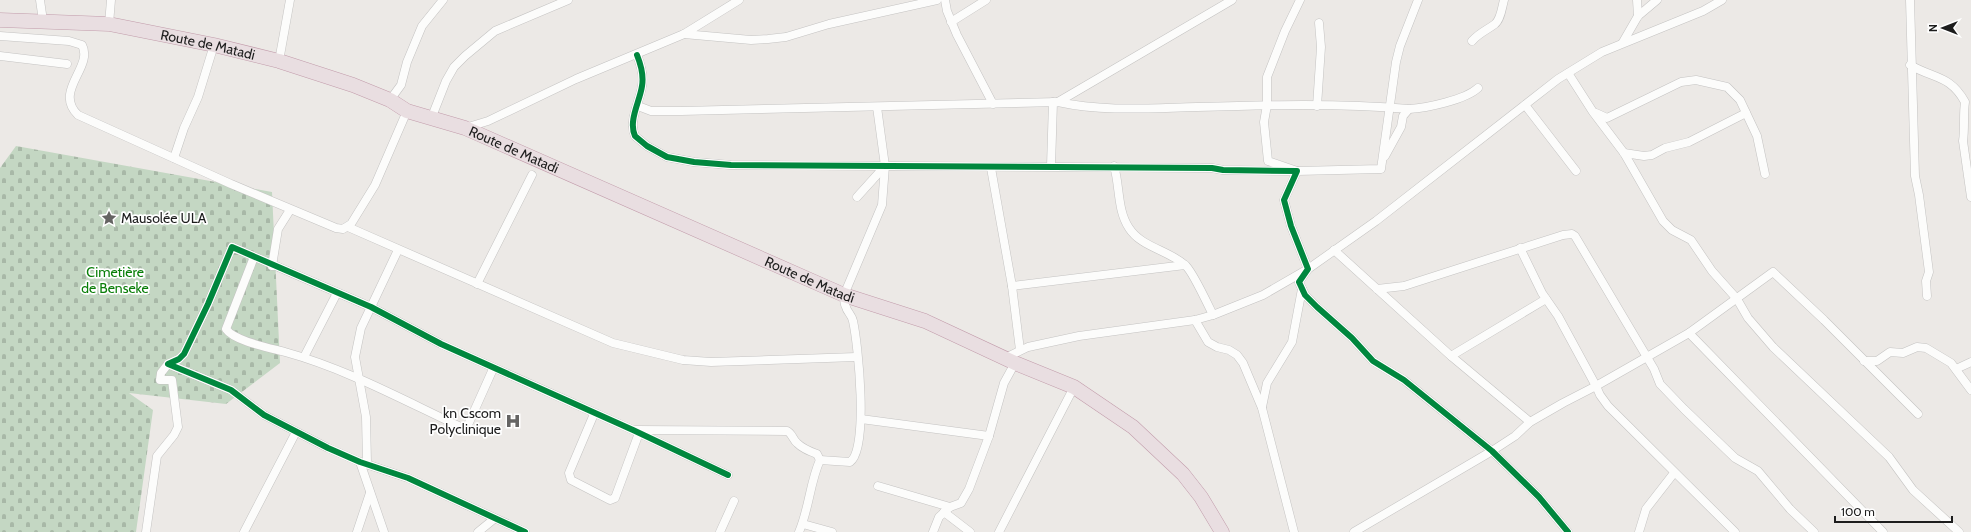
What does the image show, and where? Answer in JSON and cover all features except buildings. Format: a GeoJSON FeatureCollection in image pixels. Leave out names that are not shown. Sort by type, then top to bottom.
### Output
{"type":"FeatureCollection","features":[{"type":"Feature","properties":{"kind":"highway","name":"Route de Matadi"},"geometry":{"type":"LineString","coordinates":[[0,20],[109,24],[214,45],[279,61],[353,85],[390,100],[407,110],[431,119],[465,128],[844,295],[925,321],[1013,357],[1074,387],[1133,427],[1188,480],[1201,497],[1219,531]]}},
{"type":"Feature","properties":{"kind":"street"},"geometry":{"type":"LineString","coordinates":[[40,0],[43,21]]}},
{"type":"Feature","properties":{"kind":"street"},"geometry":{"type":"LineString","coordinates":[[109,24],[111,0]]}},
{"type":"Feature","properties":{"kind":"street"},"geometry":{"type":"LineString","coordinates":[[279,61],[290,0]]}},
{"type":"Feature","properties":{"kind":"street"},"geometry":{"type":"LineString","coordinates":[[390,100],[401,85],[407,62],[422,26],[443,0]]}},
{"type":"Feature","properties":{"kind":"street"},"geometry":{"type":"LineString","coordinates":[[431,119],[446,81],[454,67],[465,56],[495,32],[568,0]]}},
{"type":"Feature","properties":{"kind":"street"},"geometry":{"type":"LineString","coordinates":[[465,128],[488,121],[576,79],[637,55],[684,34],[739,0]]}},
{"type":"Feature","properties":{"kind":"street"},"geometry":{"type":"LineString","coordinates":[[684,34],[751,40],[780,38],[829,24],[937,0]]}},
{"type":"Feature","properties":{"kind":"street"},"geometry":{"type":"LineString","coordinates":[[945,0],[951,22],[993,104]]}},
{"type":"Feature","properties":{"kind":"street"},"geometry":{"type":"LineString","coordinates":[[951,22],[986,0]]}},
{"type":"Feature","properties":{"kind":"street"},"geometry":{"type":"LineString","coordinates":[[1056,102],[1218,3],[1232,0]]}},
{"type":"Feature","properties":{"kind":"street"},"geometry":{"type":"LineString","coordinates":[[1297,171],[1268,161],[1264,122],[1267,105],[1269,69],[1300,0]]}},
{"type":"Feature","properties":{"kind":"street"},"geometry":{"type":"LineString","coordinates":[[637,55],[641,64],[643,84],[633,122],[635,136],[647,146],[667,157],[694,162],[731,165],[991,168],[1114,166],[1138,168],[1212,168],[1223,170],[1297,171],[1381,169],[1389,107],[1400,46],[1418,0]]}},
{"type":"Feature","properties":{"kind":"street"},"geometry":{"type":"LineString","coordinates":[[1472,41],[1480,32],[1495,24],[1504,0]]}},
{"type":"Feature","properties":{"kind":"street"},"geometry":{"type":"LineString","coordinates":[[1637,0],[1638,16]]}},
{"type":"Feature","properties":{"kind":"street"},"geometry":{"type":"LineString","coordinates":[[1624,42],[1638,16],[1657,0]]}},
{"type":"Feature","properties":{"kind":"street"},"geometry":{"type":"LineString","coordinates":[[1013,357],[1080,336],[1195,320],[1214,315],[1263,295],[1308,269],[1376,220],[1568,73],[1602,52],[1704,11],[1722,0]]}},
{"type":"Feature","properties":{"kind":"street"},"geometry":{"type":"LineString","coordinates":[[1910,0],[1910,65],[1915,172],[1929,272],[1926,281],[1928,296]]}},
{"type":"Feature","properties":{"kind":"street"},"geometry":{"type":"LineString","coordinates":[[1317,106],[1321,47],[1319,23]]}},
{"type":"Feature","properties":{"kind":"street"},"geometry":{"type":"LineString","coordinates":[[0,36],[69,41],[82,45],[84,56],[71,87],[70,95],[70,104],[78,115],[290,210],[336,228],[343,229],[348,227],[375,185],[407,110]]}},
{"type":"Feature","properties":{"kind":"street"},"geometry":{"type":"LineString","coordinates":[[174,158],[184,128],[198,97],[214,45]]}},
{"type":"Feature","properties":{"kind":"street"},"geometry":{"type":"LineString","coordinates":[[0,56],[67,64]]}},
{"type":"Feature","properties":{"kind":"street"},"geometry":{"type":"LineString","coordinates":[[1910,65],[1924,73],[1954,85],[1965,102],[1963,115],[1963,141],[1971,197]]}},
{"type":"Feature","properties":{"kind":"street"},"geometry":{"type":"LineString","coordinates":[[1568,73],[1593,112],[1624,154],[1663,221],[1672,230],[1691,240],[1717,277],[1737,299],[1748,318],[1773,347],[1890,457],[1913,490],[1959,532]]}},
{"type":"Feature","properties":{"kind":"street"},"geometry":{"type":"LineString","coordinates":[[1593,112],[1607,118],[1681,82],[1696,80],[1728,87],[1740,100],[1757,136],[1765,174]]}},
{"type":"Feature","properties":{"kind":"street"},"geometry":{"type":"LineString","coordinates":[[638,106],[651,110],[664,111],[1056,102],[1090,107],[1124,108],[1267,105],[1389,107],[1409,109],[1420,108],[1462,98],[1471,94],[1478,88]]}},
{"type":"Feature","properties":{"kind":"street"},"geometry":{"type":"LineString","coordinates":[[1051,166],[1056,102]]}},
{"type":"Feature","properties":{"kind":"street"},"geometry":{"type":"LineString","coordinates":[[1525,105],[1576,171]]}},
{"type":"Feature","properties":{"kind":"street"},"geometry":{"type":"LineString","coordinates":[[820,460],[847,462],[853,460],[857,453],[861,419],[860,384],[853,323],[846,307],[844,295],[880,214],[882,205],[884,166],[877,107]]}},
{"type":"Feature","properties":{"kind":"street"},"geometry":{"type":"LineString","coordinates":[[1382,161],[1401,127],[1403,116],[1409,109]]}},
{"type":"Feature","properties":{"kind":"street"},"geometry":{"type":"LineString","coordinates":[[1624,154],[1644,156],[1665,148],[1689,142],[1746,113]]}},
{"type":"Feature","properties":{"kind":"street"},"geometry":{"type":"LineString","coordinates":[[857,197],[884,166]]}},
{"type":"Feature","properties":{"kind":"street"},"geometry":{"type":"LineString","coordinates":[[1114,166],[1122,210],[1130,230],[1143,241],[1186,265],[1214,315]]}},
{"type":"Feature","properties":{"kind":"street"},"geometry":{"type":"LineString","coordinates":[[933,532],[939,517],[947,510],[961,503],[969,489],[989,436],[1013,357],[1012,286],[991,168]]}},
{"type":"Feature","properties":{"kind":"street"},"geometry":{"type":"LineString","coordinates":[[1297,171],[1284,200],[1291,226],[1308,269]]}},
{"type":"Feature","properties":{"kind":"street"},"geometry":{"type":"LineString","coordinates":[[477,284],[532,175]]}},
{"type":"Feature","properties":{"kind":"street"},"geometry":{"type":"LineString","coordinates":[[272,266],[278,229],[290,210]]}},
{"type":"Feature","properties":{"kind":"street"},"geometry":{"type":"LineString","coordinates":[[348,227],[613,343],[683,360],[711,362],[856,357]]}},
{"type":"Feature","properties":{"kind":"street"},"geometry":{"type":"LineString","coordinates":[[1377,289],[1404,286],[1520,248],[1563,235],[1572,234],[1575,236],[1647,357],[1660,384],[1735,458],[1758,471],[1790,510],[1814,532]]}},
{"type":"Feature","properties":{"kind":"street"},"geometry":{"type":"LineString","coordinates":[[146,532],[157,456],[174,435],[178,427],[172,380],[160,380],[161,373],[168,364],[179,359],[184,354],[208,304],[232,247],[272,266],[371,307],[441,344],[594,414],[636,431],[728,475]]}},
{"type":"Feature","properties":{"kind":"street"},"geometry":{"type":"LineString","coordinates":[[1520,248],[1546,299],[1558,316],[1600,395],[1608,406],[1734,532]]}},
{"type":"Feature","properties":{"kind":"street"},"geometry":{"type":"LineString","coordinates":[[384,532],[370,493],[364,463],[366,417],[355,361],[356,348],[361,328],[398,250]]}},
{"type":"Feature","properties":{"kind":"street"},"geometry":{"type":"LineString","coordinates":[[1334,250],[1451,356],[1530,422]]}},
{"type":"Feature","properties":{"kind":"street"},"geometry":{"type":"LineString","coordinates":[[254,257],[226,329],[229,334],[255,344],[304,357],[358,378],[466,428],[493,368]]}},
{"type":"Feature","properties":{"kind":"street"},"geometry":{"type":"LineString","coordinates":[[1012,286],[1186,265]]}},
{"type":"Feature","properties":{"kind":"street"},"geometry":{"type":"LineString","coordinates":[[1308,269],[1299,282],[1302,290],[1317,308],[1352,338],[1373,361],[1404,380],[1492,451],[1539,497],[1568,532]]}},
{"type":"Feature","properties":{"kind":"street"},"geometry":{"type":"LineString","coordinates":[[1354,532],[1492,451],[1515,436],[1530,422],[1689,333],[1773,272],[1824,320],[1918,414]]}},
{"type":"Feature","properties":{"kind":"street"},"geometry":{"type":"LineString","coordinates":[[1262,408],[1267,383],[1292,342],[1302,290]]}},
{"type":"Feature","properties":{"kind":"street"},"geometry":{"type":"LineString","coordinates":[[304,357],[338,293]]}},
{"type":"Feature","properties":{"kind":"street"},"geometry":{"type":"LineString","coordinates":[[1451,356],[1546,299]]}},
{"type":"Feature","properties":{"kind":"street"},"geometry":{"type":"LineString","coordinates":[[1195,320],[1208,342],[1217,347],[1229,350],[1243,363],[1262,408],[1294,532]]}},
{"type":"Feature","properties":{"kind":"street"},"geometry":{"type":"LineString","coordinates":[[1689,333],[1883,532]]}},
{"type":"Feature","properties":{"kind":"street"},"geometry":{"type":"LineString","coordinates":[[1864,361],[1877,361],[1890,352],[1903,353],[1920,347],[1947,361],[1956,369],[1971,390]]}},
{"type":"Feature","properties":{"kind":"street"},"geometry":{"type":"LineString","coordinates":[[1956,369],[1971,362]]}},
{"type":"Feature","properties":{"kind":"street"},"geometry":{"type":"LineString","coordinates":[[168,364],[231,390],[257,411],[328,448],[364,463],[408,478],[525,532]]}},
{"type":"Feature","properties":{"kind":"street"},"geometry":{"type":"LineString","coordinates":[[999,532],[1074,387]]}},
{"type":"Feature","properties":{"kind":"street"},"geometry":{"type":"LineString","coordinates":[[594,414],[569,472],[569,477],[571,480],[610,500],[614,498],[636,431]]}},
{"type":"Feature","properties":{"kind":"street"},"geometry":{"type":"LineString","coordinates":[[861,419],[989,436]]}},
{"type":"Feature","properties":{"kind":"street"},"geometry":{"type":"LineString","coordinates":[[636,431],[790,432],[796,443],[802,448],[817,454],[820,460],[816,470],[811,496],[803,524],[799,532]]}},
{"type":"Feature","properties":{"kind":"street"},"geometry":{"type":"LineString","coordinates":[[244,532],[296,432]]}},
{"type":"Feature","properties":{"kind":"street"},"geometry":{"type":"LineString","coordinates":[[1639,532],[1646,510],[1674,472]]}},
{"type":"Feature","properties":{"kind":"street"},"geometry":{"type":"LineString","coordinates":[[878,486],[947,510],[970,532]]}},
{"type":"Feature","properties":{"kind":"street"},"geometry":{"type":"LineString","coordinates":[[357,532],[370,493]]}},
{"type":"Feature","properties":{"kind":"street"},"geometry":{"type":"LineString","coordinates":[[720,532],[734,501]]}},
{"type":"Feature","properties":{"kind":"street"},"geometry":{"type":"LineString","coordinates":[[478,532],[494,519]]}},
{"type":"Feature","properties":{"kind":"street"},"geometry":{"type":"LineString","coordinates":[[803,524],[832,532]]}},
{"type":"Feature","properties":{"kind":"green space","name":"Cimetière de Benseke"},"geometry":{"type":"Polygon","coordinates":[[[16,146],[272,192],[280,363],[226,404],[129,393],[153,410],[136,532],[0,532],[0,168],[16,146]]]}},
{"type":"Feature","properties":{"kind":"cycle path"},"geometry":{"type":"LineString","coordinates":[[637,55],[643,78],[633,124],[635,136],[647,146],[667,157],[694,162],[731,165],[1212,168],[1223,170],[1297,171],[1284,200],[1291,226],[1308,269],[1299,282],[1305,295],[1352,338],[1373,361],[1404,380],[1492,451],[1539,497],[1568,532]]}},
{"type":"Feature","properties":{"kind":"cycle path"},"geometry":{"type":"LineString","coordinates":[[525,532],[408,478],[360,462],[328,448],[264,415],[231,390],[168,364],[179,359],[184,354],[208,304],[232,247],[371,307],[441,344],[633,430],[728,475]]}},
{"type":"Feature","properties":{"kind":"place","name":"Mausolée ULA"},"geometry":{"type":"Point","coordinates":[109,218]}},
{"type":"Feature","properties":{"kind":"place","name":"kn Cscom Polyclinique"},"geometry":{"type":"Point","coordinates":[513,421]}}]}
